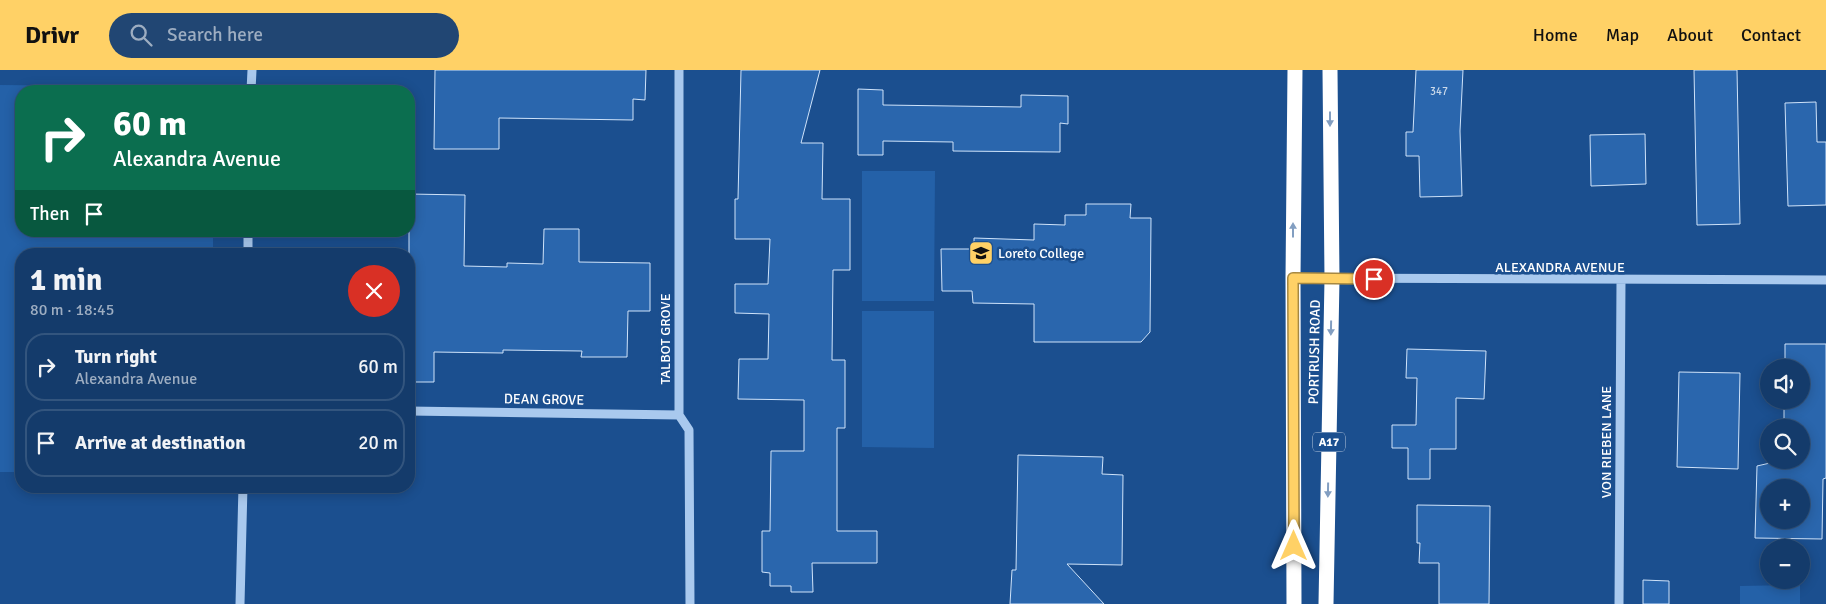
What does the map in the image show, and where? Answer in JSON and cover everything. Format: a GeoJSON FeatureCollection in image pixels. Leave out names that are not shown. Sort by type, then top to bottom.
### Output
{"type":"FeatureCollection","features":[{"type":"Feature","properties":{"kind":"highway","name":"PORTRUSH ROAD"},"geometry":{"type":"LineString","coordinates":[[1294,604],[1293,278],[1295,70]]}},
{"type":"Feature","properties":{"kind":"highway","name":"PORTRUSH ROAD"},"geometry":{"type":"LineString","coordinates":[[1326,604],[1332,279],[1330,70]]}},
{"type":"Feature","properties":{"kind":"street"},"geometry":{"type":"LineString","coordinates":[[251,85],[252,70]]}},
{"type":"Feature","properties":{"kind":"street","name":"TALBOT GROVE"},"geometry":{"type":"LineString","coordinates":[[679,70],[679,415],[689,430],[690,604]]}},
{"type":"Feature","properties":{"kind":"street","name":"ALEXANDRA AVENUE"},"geometry":{"type":"LineString","coordinates":[[1293,278],[1621,281],[1826,280]]}},
{"type":"Feature","properties":{"kind":"street","name":"VON RIEBEN LANE"},"geometry":{"type":"LineString","coordinates":[[1619,604],[1621,281]]}},
{"type":"Feature","properties":{"kind":"street","name":"DEAN GROVE"},"geometry":{"type":"LineString","coordinates":[[415,410],[679,415]]}},
{"type":"Feature","properties":{"kind":"street"},"geometry":{"type":"LineString","coordinates":[[240,604],[243,493]]}},
{"type":"Feature","properties":{"kind":"shaded area"},"geometry":{"type":"Polygon","coordinates":[[[0,85],[15,85],[15,237],[213,237],[213,248],[15,248],[15,472],[0,472],[0,85]]]}},
{"type":"Feature","properties":{"kind":"shaded area"},"geometry":{"type":"Polygon","coordinates":[[[862,171],[935,171],[934,301],[862,301],[862,171]]]}},
{"type":"Feature","properties":{"kind":"shaded area"},"geometry":{"type":"Polygon","coordinates":[[[862,311],[934,311],[934,448],[862,447],[862,311]]]}},
{"type":"Feature","properties":{"kind":"shaded area"},"geometry":{"type":"Polygon","coordinates":[[[1740,586],[1760,586],[1760,589],[1800,589],[1800,604],[1740,604],[1740,586]]]}},
{"type":"Feature","properties":{"kind":"building"},"geometry":{"type":"Polygon","coordinates":[[[435,70],[646,70],[645,100],[633,99],[633,120],[499,118],[499,149],[434,149],[435,70]]]}},
{"type":"Feature","properties":{"kind":"building"},"geometry":{"type":"Polygon","coordinates":[[[741,70],[820,70],[801,143],[823,143],[822,199],[850,199],[850,270],[833,270],[832,360],[845,360],[845,428],[837,428],[837,531],[877,531],[877,563],[812,563],[813,592],[791,592],[791,586],[770,586],[770,573],[762,572],[762,531],[770,531],[771,451],[804,451],[804,400],[738,399],[739,359],[768,359],[769,314],[735,313],[735,284],[768,284],[770,239],[735,239],[735,199],[738,199],[741,70]]]}},
{"type":"Feature","properties":{"kind":"building"},"geometry":{"type":"Polygon","coordinates":[[[1416,70],[1463,70],[1460,131],[1462,196],[1420,197],[1419,156],[1406,156],[1406,132],[1413,132],[1416,70]]]}},
{"type":"Feature","properties":{"kind":"building"},"geometry":{"type":"Polygon","coordinates":[[[1694,70],[1737,70],[1740,224],[1697,225],[1694,70]]]}},
{"type":"Feature","properties":{"kind":"building"},"geometry":{"type":"Polygon","coordinates":[[[858,89],[883,90],[883,105],[1021,107],[1021,95],[1068,96],[1068,124],[1060,123],[1060,152],[953,151],[953,142],[883,141],[883,155],[858,155],[858,89]]]}},
{"type":"Feature","properties":{"kind":"building"},"geometry":{"type":"Polygon","coordinates":[[[1816,102],[1817,142],[1826,142],[1826,205],[1788,206],[1785,103],[1816,102]]]}},
{"type":"Feature","properties":{"kind":"building"},"geometry":{"type":"Polygon","coordinates":[[[1645,134],[1646,184],[1591,186],[1590,135],[1645,134]]]}},
{"type":"Feature","properties":{"kind":"building"},"geometry":{"type":"Polygon","coordinates":[[[415,194],[465,195],[464,266],[507,267],[507,263],[543,264],[544,229],[579,229],[579,262],[650,263],[650,311],[628,311],[627,357],[581,357],[582,351],[503,350],[503,353],[434,352],[434,382],[415,382],[415,248],[409,248],[409,237],[415,237],[415,194]]]}},
{"type":"Feature","properties":{"kind":"building"},"geometry":{"type":"Polygon","coordinates":[[[1086,204],[1131,204],[1130,218],[1151,218],[1150,332],[1141,342],[1034,342],[1034,304],[973,303],[972,291],[942,291],[941,249],[974,249],[974,238],[1034,240],[1034,224],[1065,225],[1065,215],[1086,215],[1086,204]]]}},
{"type":"Feature","properties":{"kind":"building"},"geometry":{"type":"Polygon","coordinates":[[[1785,344],[1826,344],[1826,478],[1823,479],[1822,539],[1755,538],[1757,466],[1760,465],[1760,469],[1810,469],[1810,419],[1784,419],[1784,409],[1810,409],[1810,359],[1785,359],[1785,344]]]}},
{"type":"Feature","properties":{"kind":"building"},"geometry":{"type":"Polygon","coordinates":[[[1407,349],[1486,351],[1484,399],[1456,398],[1456,449],[1430,449],[1430,479],[1408,479],[1408,448],[1392,448],[1392,425],[1416,425],[1417,378],[1406,378],[1407,349]]]}},
{"type":"Feature","properties":{"kind":"building"},"geometry":{"type":"Polygon","coordinates":[[[1679,372],[1740,373],[1738,469],[1677,467],[1679,372]]]}},
{"type":"Feature","properties":{"kind":"building"},"geometry":{"type":"Polygon","coordinates":[[[1018,455],[1103,457],[1102,474],[1123,475],[1122,565],[1067,564],[1104,604],[1010,604],[1012,570],[1016,570],[1018,455]]]}},
{"type":"Feature","properties":{"kind":"building"},"geometry":{"type":"Polygon","coordinates":[[[1417,505],[1490,506],[1489,604],[1439,604],[1439,563],[1419,563],[1420,543],[1417,543],[1417,505]]]}},
{"type":"Feature","properties":{"kind":"building"},"geometry":{"type":"Polygon","coordinates":[[[1643,580],[1669,581],[1669,604],[1643,604],[1643,580]]]}},
{"type":"Feature","properties":{"kind":"place","name":"Loreto College"},"geometry":{"type":"Point","coordinates":[981,253]}},
{"type":"Feature","properties":{"kind":"route"},"geometry":{"type":"LineString","coordinates":[[1294,546],[1293,278],[1374,279]]}}]}
